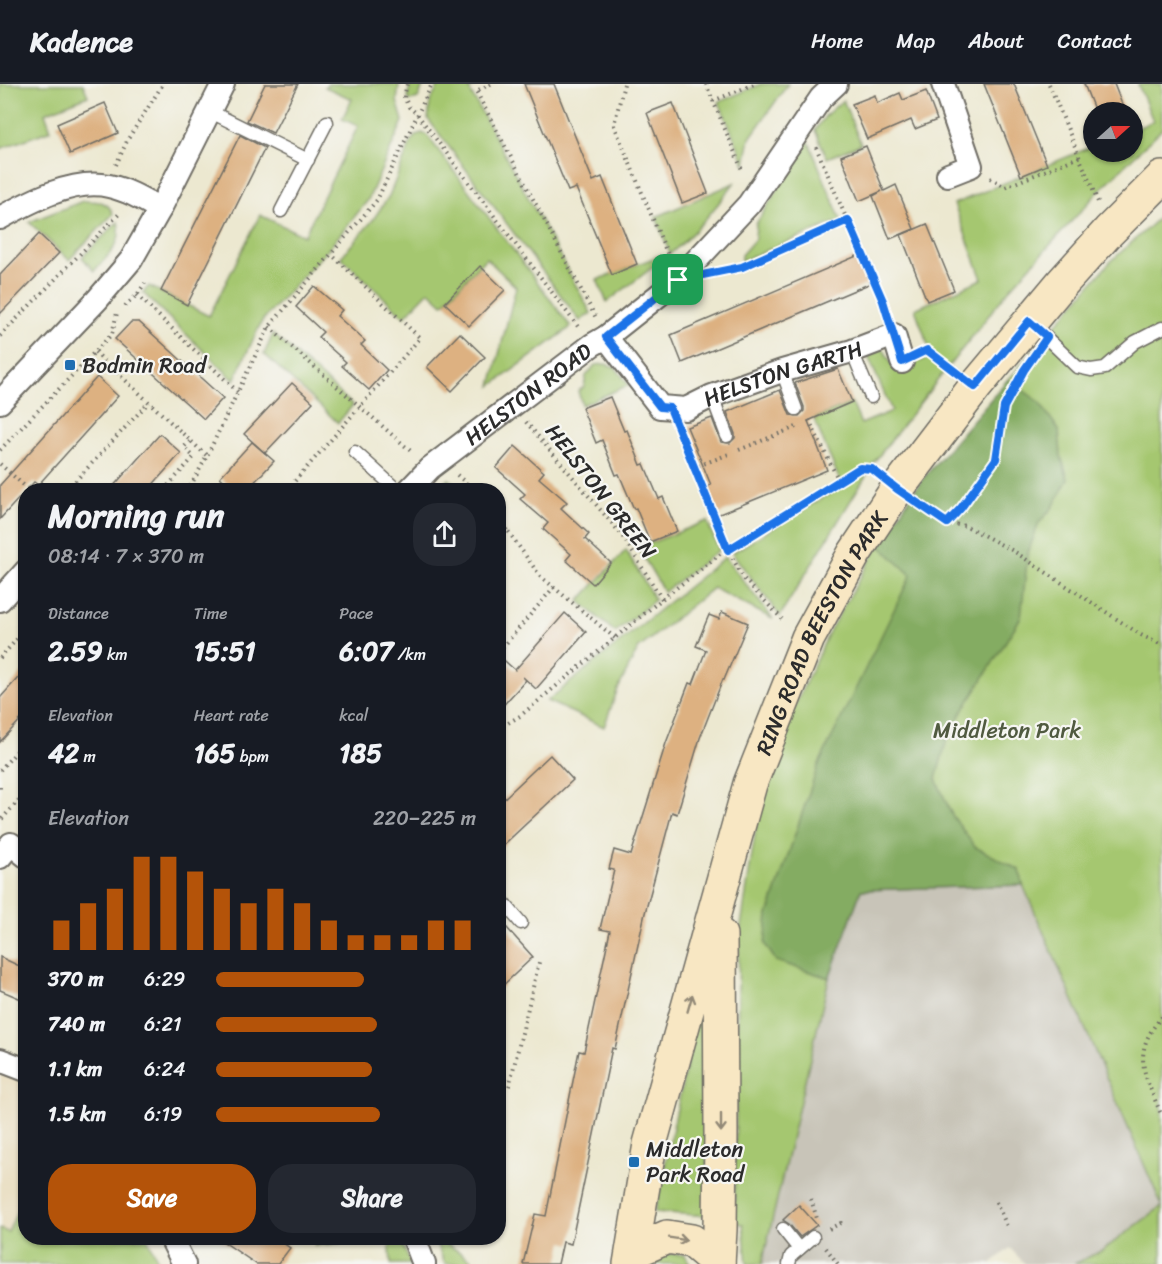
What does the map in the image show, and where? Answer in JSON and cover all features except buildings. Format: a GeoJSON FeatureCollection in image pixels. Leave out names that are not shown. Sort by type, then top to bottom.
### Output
{"type":"FeatureCollection","features":[{"type":"Feature","properties":{"kind":"street"},"geometry":{"type":"LineString","coordinates":[[0,402],[97,300],[131,260],[160,209],[223,84]]}},
{"type":"Feature","properties":{"kind":"street","name":"HELSTON ROAD"},"geometry":{"type":"LineString","coordinates":[[416,483],[430,468],[678,280],[754,198],[821,98],[836,84]]}},
{"type":"Feature","properties":{"kind":"street"},"geometry":{"type":"LineString","coordinates":[[943,84],[971,166],[948,176]]}},
{"type":"Feature","properties":{"kind":"street","name":"RING ROAD BEESTON PARK"},"geometry":{"type":"LineString","coordinates":[[632,1258],[650,1144],[750,784],[804,648],[854,554],[897,489],[1029,321],[1109,231],[1162,178]]}},
{"type":"Feature","properties":{"kind":"street"},"geometry":{"type":"LineString","coordinates":[[0,218],[67,187],[85,184],[109,186],[136,196],[160,209]]}},
{"type":"Feature","properties":{"kind":"street"},"geometry":{"type":"LineString","coordinates":[[894,335],[902,362]]}},
{"type":"Feature","properties":{"kind":"street","name":"HELSTON GARTH"},"geometry":{"type":"LineString","coordinates":[[670,408],[686,409],[712,396],[782,371],[852,351],[894,335]]}},
{"type":"Feature","properties":{"kind":"street"},"geometry":{"type":"LineString","coordinates":[[599,341],[660,407],[670,408]]}},
{"type":"Feature","properties":{"kind":"street"},"geometry":{"type":"LineString","coordinates":[[0,600],[18,580]]}},
{"type":"Feature","properties":{"kind":"street"},"geometry":{"type":"LineString","coordinates":[[0,857],[11,844],[18,850]]}},
{"type":"Feature","properties":{"kind":"street","name":"RING ROAD BEESTON PARK"},"geometry":{"type":"LineString","coordinates":[[718,1263],[721,1133],[720,897]]}},
{"type":"Feature","properties":{"kind":"street"},"geometry":{"type":"LineString","coordinates":[[0,1060],[18,1067]]}},
{"type":"Feature","properties":{"kind":"street","name":"RING ROAD BEESTON PARK"},"geometry":{"type":"LineString","coordinates":[[632,1258],[668,1237],[693,1241],[718,1263]]}},
{"type":"Feature","properties":{"kind":"street"},"geometry":{"type":"LineString","coordinates":[[174,1245],[184,1264]]}},
{"type":"Feature","properties":{"kind":"street"},"geometry":{"type":"LineString","coordinates":[[417,1245],[424,1264]]}},
{"type":"Feature","properties":{"kind":"lane"},"geometry":{"type":"LineString","coordinates":[[209,111],[308,160]]}},
{"type":"Feature","properties":{"kind":"lane"},"geometry":{"type":"LineString","coordinates":[[281,211],[327,122]]}},
{"type":"Feature","properties":{"kind":"lane"},"geometry":{"type":"LineString","coordinates":[[1029,321],[1077,367],[1091,370],[1105,368],[1119,354],[1162,328]]}},
{"type":"Feature","properties":{"kind":"lane"},"geometry":{"type":"LineString","coordinates":[[1148,335],[1162,336]]}},
{"type":"Feature","properties":{"kind":"lane"},"geometry":{"type":"LineString","coordinates":[[852,351],[871,397]]}},
{"type":"Feature","properties":{"kind":"lane"},"geometry":{"type":"LineString","coordinates":[[782,371],[796,409]]}},
{"type":"Feature","properties":{"kind":"lane"},"geometry":{"type":"LineString","coordinates":[[712,396],[727,436]]}},
{"type":"Feature","properties":{"kind":"lane"},"geometry":{"type":"LineString","coordinates":[[355,452],[389,483]]}},
{"type":"Feature","properties":{"kind":"lane"},"geometry":{"type":"LineString","coordinates":[[506,905],[521,923]]}},
{"type":"Feature","properties":{"kind":"lane"},"geometry":{"type":"LineString","coordinates":[[783,1229],[799,1249]]}},
{"type":"Feature","properties":{"kind":"lane"},"geometry":{"type":"LineString","coordinates":[[789,1264],[791,1256],[813,1237]]}},
{"type":"Feature","properties":{"kind":"path"},"geometry":{"type":"LineString","coordinates":[[109,186],[128,139],[163,84]]}},
{"type":"Feature","properties":{"kind":"path"},"geometry":{"type":"LineString","coordinates":[[407,84],[404,97],[409,107],[599,341]]}},
{"type":"Feature","properties":{"kind":"path"},"geometry":{"type":"LineString","coordinates":[[192,483],[269,327],[377,200],[432,84]]}},
{"type":"Feature","properties":{"kind":"path"},"geometry":{"type":"LineString","coordinates":[[491,84],[476,91],[599,341]]}},
{"type":"Feature","properties":{"kind":"path"},"geometry":{"type":"LineString","coordinates":[[624,84],[614,125],[678,280],[742,267],[848,220]]}},
{"type":"Feature","properties":{"kind":"path"},"geometry":{"type":"LineString","coordinates":[[706,84],[754,198]]}},
{"type":"Feature","properties":{"kind":"path"},"geometry":{"type":"LineString","coordinates":[[713,101],[754,84]]}},
{"type":"Feature","properties":{"kind":"path"},"geometry":{"type":"LineString","coordinates":[[1049,84],[1109,231]]}},
{"type":"Feature","properties":{"kind":"path"},"geometry":{"type":"LineString","coordinates":[[805,122],[883,301],[894,335]]}},
{"type":"Feature","properties":{"kind":"path"},"geometry":{"type":"LineString","coordinates":[[971,166],[1005,187],[1079,156]]}},
{"type":"Feature","properties":{"kind":"path"},"geometry":{"type":"LineString","coordinates":[[1,332],[136,196]]}},
{"type":"Feature","properties":{"kind":"path"},"geometry":{"type":"LineString","coordinates":[[292,483],[420,338],[332,255]]}},
{"type":"Feature","properties":{"kind":"path"},"geometry":{"type":"LineString","coordinates":[[137,295],[238,392]]}},
{"type":"Feature","properties":{"kind":"path"},"geometry":{"type":"LineString","coordinates":[[269,327],[430,468]]}},
{"type":"Feature","properties":{"kind":"path"},"geometry":{"type":"LineString","coordinates":[[902,362],[927,350],[975,387]]}},
{"type":"Feature","properties":{"kind":"path"},"geometry":{"type":"LineString","coordinates":[[95,352],[207,456]]}},
{"type":"Feature","properties":{"kind":"path"},"geometry":{"type":"LineString","coordinates":[[947,523],[961,508],[996,459],[1004,407],[1019,379]]}},
{"type":"Feature","properties":{"kind":"path"},"geometry":{"type":"LineString","coordinates":[[74,483],[149,402]]}},
{"type":"Feature","properties":{"kind":"path","name":"HELSTON GREEN"},"geometry":{"type":"LineString","coordinates":[[512,405],[621,534],[662,599]]}},
{"type":"Feature","properties":{"kind":"path"},"geometry":{"type":"LineString","coordinates":[[670,408],[728,550],[744,579],[782,619]]}},
{"type":"Feature","properties":{"kind":"path"},"geometry":{"type":"LineString","coordinates":[[796,409],[811,421],[839,481]]}},
{"type":"Feature","properties":{"kind":"path"},"geometry":{"type":"LineString","coordinates":[[693,468],[811,421]]}},
{"type":"Feature","properties":{"kind":"path"},"geometry":{"type":"LineString","coordinates":[[170,483],[194,457],[184,447],[190,441]]}},
{"type":"Feature","properties":{"kind":"path"},"geometry":{"type":"LineString","coordinates":[[0,464],[21,483]]}},
{"type":"Feature","properties":{"kind":"path"},"geometry":{"type":"LineString","coordinates":[[506,724],[520,716],[662,599],[728,550],[860,468],[872,469],[947,523],[966,526],[1015,552],[1141,635],[1162,645]]}},
{"type":"Feature","properties":{"kind":"path"},"geometry":{"type":"LineString","coordinates":[[507,528],[540,576],[615,638]]}},
{"type":"Feature","properties":{"kind":"path"},"geometry":{"type":"LineString","coordinates":[[506,643],[554,587]]}},
{"type":"Feature","properties":{"kind":"path"},"geometry":{"type":"LineString","coordinates":[[0,658],[18,638]]}},
{"type":"Feature","properties":{"kind":"path"},"geometry":{"type":"LineString","coordinates":[[0,770],[18,750]]}},
{"type":"Feature","properties":{"kind":"path"},"geometry":{"type":"LineString","coordinates":[[2,819],[18,801]]}},
{"type":"Feature","properties":{"kind":"path"},"geometry":{"type":"LineString","coordinates":[[506,1086],[509,1087],[540,958]]}},
{"type":"Feature","properties":{"kind":"path"},"geometry":{"type":"LineString","coordinates":[[1162,1017],[1149,1035],[1142,1061],[1162,1116]]}},
{"type":"Feature","properties":{"kind":"path"},"geometry":{"type":"LineString","coordinates":[[996,1202],[1007,1226]]}},
{"type":"Feature","properties":{"kind":"path"},"geometry":{"type":"LineString","coordinates":[[826,1231],[841,1224],[843,1227]]}},
{"type":"Feature","properties":{"kind":"shaded area"},"geometry":{"type":"Polygon","coordinates":[[[1023,885],[1162,1206],[1103,1250],[1074,1264],[1025,1264],[1010,1248],[990,1264],[762,1264],[829,978],[861,890],[1023,885]]]}},
{"type":"Feature","properties":{"kind":"shaded area"},"geometry":{"type":"Polygon","coordinates":[[[0,1060],[18,1067],[18,1208],[7,1232],[0,1229],[0,1060]]]}},
{"type":"Feature","properties":{"kind":"green space"},"geometry":{"type":"Polygon","coordinates":[[[0,84],[83,84],[88,96],[45,113],[51,130],[0,149],[0,84]]]}},
{"type":"Feature","properties":{"kind":"green space"},"geometry":{"type":"Polygon","coordinates":[[[327,84],[399,84],[397,101],[403,121],[368,200],[330,247],[262,321],[234,380],[143,293],[149,286],[209,316],[260,215],[304,236],[358,126],[342,119],[352,99],[325,87],[327,84]]]}},
{"type":"Feature","properties":{"kind":"green space"},"geometry":{"type":"Polygon","coordinates":[[[410,84],[424,84],[418,98],[410,101],[408,98],[410,84]]]}},
{"type":"Feature","properties":{"kind":"green space"},"geometry":{"type":"Polygon","coordinates":[[[440,84],[480,84],[469,89],[591,313],[580,321],[428,119],[430,102],[440,84]]]}},
{"type":"Feature","properties":{"kind":"green space"},"geometry":{"type":"Polygon","coordinates":[[[761,84],[788,84],[750,138],[745,164],[719,102],[761,84]]]}},
{"type":"Feature","properties":{"kind":"green space"},"geometry":{"type":"Polygon","coordinates":[[[1138,84],[1162,84],[1162,129],[1143,148],[1143,126],[1153,121],[1138,84]]]}},
{"type":"Feature","properties":{"kind":"green space"},"geometry":{"type":"Polygon","coordinates":[[[843,100],[861,144],[827,158],[815,130],[826,115],[843,100]]]}},
{"type":"Feature","properties":{"kind":"green space"},"geometry":{"type":"Polygon","coordinates":[[[422,133],[427,135],[571,327],[491,386],[516,287],[486,258],[443,304],[429,291],[404,317],[341,257],[372,221],[389,196],[412,140],[416,135],[422,133]]]}},
{"type":"Feature","properties":{"kind":"green space"},"geometry":{"type":"Polygon","coordinates":[[[808,140],[841,220],[741,261],[741,255],[755,239],[756,224],[808,140]]]}},
{"type":"Feature","properties":{"kind":"green space"},"geometry":{"type":"Polygon","coordinates":[[[1083,150],[1083,162],[1128,162],[1008,291],[875,461],[780,616],[732,553],[842,486],[814,419],[852,403],[861,424],[892,411],[863,345],[878,340],[896,371],[932,356],[915,309],[982,279],[954,204],[1083,150]]]}},
{"type":"Feature","properties":{"kind":"green space"},"geometry":{"type":"Polygon","coordinates":[[[734,183],[688,238],[670,254],[656,217],[734,183]]]}},
{"type":"Feature","properties":{"kind":"green space"},"geometry":{"type":"Polygon","coordinates":[[[83,201],[97,201],[105,204],[113,214],[69,260],[29,222],[83,201]]]}},
{"type":"Feature","properties":{"kind":"green space","name":"Middleton Park"},"geometry":{"type":"Polygon","coordinates":[[[1162,215],[1162,1206],[1023,885],[861,890],[829,978],[762,1264],[747,1264],[743,1224],[734,1223],[739,939],[757,821],[791,714],[830,630],[879,545],[921,481],[1110,262],[1162,215]]]}},
{"type":"Feature","properties":{"kind":"green space"},"geometry":{"type":"Polygon","coordinates":[[[118,222],[117,243],[94,271],[82,257],[118,222]]]}},
{"type":"Feature","properties":{"kind":"green space"},"geometry":{"type":"Polygon","coordinates":[[[661,255],[661,261],[607,302],[597,280],[661,255]]]}},
{"type":"Feature","properties":{"kind":"green space"},"geometry":{"type":"Polygon","coordinates":[[[273,334],[353,405],[338,423],[264,354],[273,334]]]}},
{"type":"Feature","properties":{"kind":"green space"},"geometry":{"type":"Polygon","coordinates":[[[605,364],[615,367],[629,385],[582,405],[578,391],[584,387],[586,376],[595,365],[605,364]]]}},
{"type":"Feature","properties":{"kind":"green space"},"geometry":{"type":"Polygon","coordinates":[[[1008,379],[1039,402],[1059,430],[1061,456],[1068,479],[1053,507],[1039,523],[1028,552],[1021,617],[948,735],[936,779],[952,815],[975,847],[1020,870],[1023,885],[861,890],[829,978],[776,961],[765,944],[768,915],[818,766],[911,575],[879,545],[921,481],[1008,379]]]}},
{"type":"Feature","properties":{"kind":"green space"},"geometry":{"type":"Polygon","coordinates":[[[707,521],[719,550],[664,592],[638,548],[707,521]]]}},
{"type":"Feature","properties":{"kind":"green space"},"geometry":{"type":"Polygon","coordinates":[[[626,550],[655,600],[615,632],[579,601],[626,550]]]}},
{"type":"Feature","properties":{"kind":"green space"},"geometry":{"type":"Polygon","coordinates":[[[725,557],[773,619],[713,588],[638,649],[617,691],[604,727],[547,701],[725,557]]]}},
{"type":"Feature","properties":{"kind":"green space"},"geometry":{"type":"Polygon","coordinates":[[[704,1013],[708,1216],[655,1212],[697,1015],[704,1013]]]}},
{"type":"Feature","properties":{"kind":"green space"},"geometry":{"type":"Polygon","coordinates":[[[1162,1206],[1162,1264],[1074,1264],[1103,1250],[1162,1206]]]}},
{"type":"Feature","properties":{"kind":"green space"},"geometry":{"type":"Polygon","coordinates":[[[18,1209],[18,1245],[150,1245],[160,1264],[0,1264],[0,1229],[8,1232],[18,1209]]]}},
{"type":"Feature","properties":{"kind":"green space"},"geometry":{"type":"Polygon","coordinates":[[[389,1245],[402,1245],[411,1264],[391,1264],[389,1245]]]}},
{"type":"Feature","properties":{"kind":"green space"},"geometry":{"type":"Polygon","coordinates":[[[437,1245],[449,1245],[478,1264],[445,1264],[437,1245]]]}},
{"type":"Feature","properties":{"kind":"green space"},"geometry":{"type":"Polygon","coordinates":[[[660,1253],[685,1255],[690,1264],[654,1264],[655,1257],[660,1253]]]}},
{"type":"Feature","properties":{"kind":"place","name":"Bodmin Road"},"geometry":{"type":"Point","coordinates":[70,365]}},
{"type":"Feature","properties":{"kind":"place","name":"Middleton Park Road"},"geometry":{"type":"Point","coordinates":[634,1162]}},
{"type":"Feature","properties":{"kind":"route"},"geometry":{"type":"LineString","coordinates":[[848,220],[883,301],[902,362],[927,350],[975,387],[1029,321],[1047,337],[1024,370],[1004,407],[996,459],[961,508],[947,523],[872,469],[860,468],[728,550],[670,408],[660,407],[606,337],[678,280],[742,267],[848,220]]}}]}
